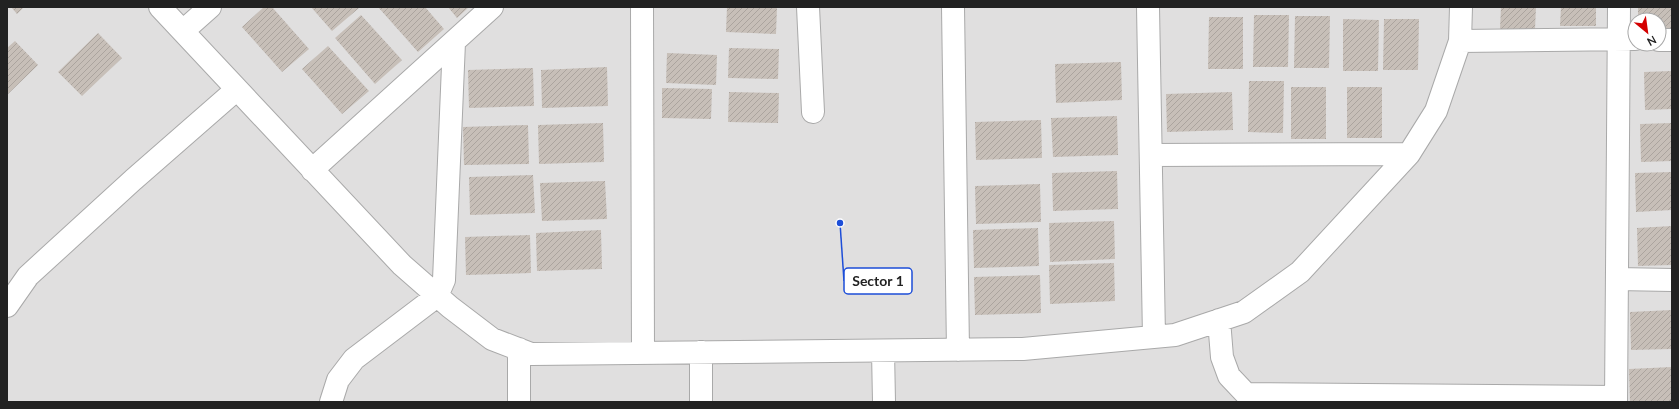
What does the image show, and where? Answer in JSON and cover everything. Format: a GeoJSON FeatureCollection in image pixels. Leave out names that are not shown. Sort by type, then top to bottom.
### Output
{"type":"FeatureCollection","features":[{"type":"Feature","properties":{"kind":"street"},"geometry":{"type":"LineString","coordinates":[[160,7],[236,90],[402,265],[437,296],[492,339],[531,354],[1023,349],[1175,334],[1244,312],[1300,272],[1409,154],[1436,111],[1460,41],[1461,7]]}},
{"type":"Feature","properties":{"kind":"street"},"geometry":{"type":"LineString","coordinates":[[183,31],[210,7]]}},
{"type":"Feature","properties":{"kind":"street"},"geometry":{"type":"LineString","coordinates":[[312,170],[492,7]]}},
{"type":"Feature","properties":{"kind":"street"},"geometry":{"type":"LineString","coordinates":[[642,7],[643,353]]}},
{"type":"Feature","properties":{"kind":"street"},"geometry":{"type":"LineString","coordinates":[[808,7],[813,112]]}},
{"type":"Feature","properties":{"kind":"street"},"geometry":{"type":"LineString","coordinates":[[953,7],[958,350]]}},
{"type":"Feature","properties":{"kind":"street"},"geometry":{"type":"LineString","coordinates":[[1148,7],[1154,337]]}},
{"type":"Feature","properties":{"kind":"street"},"geometry":{"type":"LineString","coordinates":[[1219,320],[1222,357],[1229,376],[1246,394],[1616,399],[1617,280],[1627,39],[1619,7]]}},
{"type":"Feature","properties":{"kind":"street"},"geometry":{"type":"LineString","coordinates":[[1460,41],[1627,39]]}},
{"type":"Feature","properties":{"kind":"street"},"geometry":{"type":"LineString","coordinates":[[331,402],[338,380],[354,359],[437,296],[444,280],[454,42]]}},
{"type":"Feature","properties":{"kind":"street"},"geometry":{"type":"LineString","coordinates":[[7,306],[28,276],[133,180],[236,90]]}},
{"type":"Feature","properties":{"kind":"street"},"geometry":{"type":"LineString","coordinates":[[1151,155],[1409,154]]}},
{"type":"Feature","properties":{"kind":"street"},"geometry":{"type":"LineString","coordinates":[[1617,280],[1672,280]]}},
{"type":"Feature","properties":{"kind":"street"},"geometry":{"type":"LineString","coordinates":[[519,402],[520,349]]}},
{"type":"Feature","properties":{"kind":"street"},"geometry":{"type":"LineString","coordinates":[[883,351],[884,402]]}},
{"type":"Feature","properties":{"kind":"street"},"geometry":{"type":"LineString","coordinates":[[701,352],[701,402]]}},
{"type":"Feature","properties":{"kind":"shaded area"},"geometry":{"type":"Polygon","coordinates":[[[7,7],[1672,7],[1672,402],[7,402],[7,7]]]}},
{"type":"Feature","properties":{"kind":"building"},"geometry":{"type":"Polygon","coordinates":[[[11,7],[24,7],[17,14],[11,7]]]}},
{"type":"Feature","properties":{"kind":"building"},"geometry":{"type":"Polygon","coordinates":[[[264,7],[272,7],[309,49],[282,72],[242,27],[264,7]]]}},
{"type":"Feature","properties":{"kind":"building"},"geometry":{"type":"Polygon","coordinates":[[[311,7],[358,7],[359,8],[332,31],[311,7]]]}},
{"type":"Feature","properties":{"kind":"building"},"geometry":{"type":"Polygon","coordinates":[[[378,7],[425,7],[444,29],[418,52],[378,7]]]}},
{"type":"Feature","properties":{"kind":"building"},"geometry":{"type":"Polygon","coordinates":[[[448,7],[469,7],[457,18],[448,7]]]}},
{"type":"Feature","properties":{"kind":"building"},"geometry":{"type":"Polygon","coordinates":[[[727,7],[777,7],[776,34],[726,32],[727,7]]]}},
{"type":"Feature","properties":{"kind":"building"},"geometry":{"type":"Polygon","coordinates":[[[1501,7],[1536,7],[1535,29],[1500,29],[1501,7]]]}},
{"type":"Feature","properties":{"kind":"building"},"geometry":{"type":"Polygon","coordinates":[[[1561,7],[1596,7],[1596,26],[1560,26],[1561,7]]]}},
{"type":"Feature","properties":{"kind":"building"},"geometry":{"type":"Polygon","coordinates":[[[1638,7],[1672,7],[1672,28],[1667,28],[1667,12],[1638,12],[1638,7]]]}},
{"type":"Feature","properties":{"kind":"building"},"geometry":{"type":"Polygon","coordinates":[[[361,15],[402,60],[375,84],[335,38],[361,15]]]}},
{"type":"Feature","properties":{"kind":"building"},"geometry":{"type":"Polygon","coordinates":[[[1254,15],[1289,15],[1288,67],[1253,67],[1254,15]]]}},
{"type":"Feature","properties":{"kind":"building"},"geometry":{"type":"Polygon","coordinates":[[[1295,16],[1330,16],[1329,68],[1294,68],[1295,16]]]}},
{"type":"Feature","properties":{"kind":"building"},"geometry":{"type":"Polygon","coordinates":[[[1209,17],[1243,17],[1243,69],[1208,69],[1209,17]]]}},
{"type":"Feature","properties":{"kind":"building"},"geometry":{"type":"Polygon","coordinates":[[[1343,19],[1379,20],[1378,71],[1343,71],[1343,19]]]}},
{"type":"Feature","properties":{"kind":"building"},"geometry":{"type":"Polygon","coordinates":[[[1384,19],[1419,19],[1418,70],[1383,70],[1384,19]]]}},
{"type":"Feature","properties":{"kind":"building"},"geometry":{"type":"Polygon","coordinates":[[[98,33],[122,58],[82,96],[58,72],[98,33]]]}},
{"type":"Feature","properties":{"kind":"building"},"geometry":{"type":"Polygon","coordinates":[[[15,41],[38,65],[7,95],[7,48],[15,41]]]}},
{"type":"Feature","properties":{"kind":"building"},"geometry":{"type":"Polygon","coordinates":[[[328,46],[369,91],[342,114],[302,69],[328,46]]]}},
{"type":"Feature","properties":{"kind":"building"},"geometry":{"type":"Polygon","coordinates":[[[729,48],[779,49],[778,79],[728,78],[729,48]]]}},
{"type":"Feature","properties":{"kind":"building"},"geometry":{"type":"Polygon","coordinates":[[[667,53],[717,55],[716,85],[666,83],[667,53]]]}},
{"type":"Feature","properties":{"kind":"building"},"geometry":{"type":"Polygon","coordinates":[[[1121,62],[1122,100],[1056,103],[1055,64],[1121,62]]]}},
{"type":"Feature","properties":{"kind":"building"},"geometry":{"type":"Polygon","coordinates":[[[607,67],[608,106],[542,108],[541,70],[607,67]]]}},
{"type":"Feature","properties":{"kind":"building"},"geometry":{"type":"Polygon","coordinates":[[[533,68],[534,106],[469,108],[468,70],[533,68]]]}},
{"type":"Feature","properties":{"kind":"building"},"geometry":{"type":"Polygon","coordinates":[[[1672,71],[1672,109],[1645,110],[1644,72],[1672,71]]]}},
{"type":"Feature","properties":{"kind":"building"},"geometry":{"type":"Polygon","coordinates":[[[1249,81],[1284,81],[1283,133],[1248,132],[1249,81]]]}},
{"type":"Feature","properties":{"kind":"building"},"geometry":{"type":"Polygon","coordinates":[[[1291,87],[1326,87],[1326,139],[1291,139],[1291,87]]]}},
{"type":"Feature","properties":{"kind":"building"},"geometry":{"type":"Polygon","coordinates":[[[1347,87],[1382,87],[1382,138],[1347,138],[1347,87]]]}},
{"type":"Feature","properties":{"kind":"building"},"geometry":{"type":"Polygon","coordinates":[[[662,88],[712,89],[711,119],[662,118],[662,88]]]}},
{"type":"Feature","properties":{"kind":"building"},"geometry":{"type":"Polygon","coordinates":[[[729,92],[779,93],[778,123],[728,122],[729,92]]]}},
{"type":"Feature","properties":{"kind":"building"},"geometry":{"type":"Polygon","coordinates":[[[1232,92],[1233,130],[1167,132],[1166,94],[1232,92]]]}},
{"type":"Feature","properties":{"kind":"building"},"geometry":{"type":"Polygon","coordinates":[[[1117,116],[1118,155],[1053,157],[1051,118],[1117,116]]]}},
{"type":"Feature","properties":{"kind":"building"},"geometry":{"type":"Polygon","coordinates":[[[1041,120],[1042,158],[976,160],[975,122],[1041,120]]]}},
{"type":"Feature","properties":{"kind":"building"},"geometry":{"type":"Polygon","coordinates":[[[603,123],[604,162],[539,164],[538,125],[603,123]]]}},
{"type":"Feature","properties":{"kind":"building"},"geometry":{"type":"Polygon","coordinates":[[[1672,123],[1672,161],[1641,162],[1640,124],[1672,123]]]}},
{"type":"Feature","properties":{"kind":"building"},"geometry":{"type":"Polygon","coordinates":[[[528,125],[529,164],[464,165],[463,127],[528,125]]]}},
{"type":"Feature","properties":{"kind":"building"},"geometry":{"type":"Polygon","coordinates":[[[1117,171],[1118,209],[1053,211],[1052,173],[1117,171]]]}},
{"type":"Feature","properties":{"kind":"building"},"geometry":{"type":"Polygon","coordinates":[[[1672,172],[1672,210],[1636,212],[1635,173],[1672,172]]]}},
{"type":"Feature","properties":{"kind":"building"},"geometry":{"type":"Polygon","coordinates":[[[533,175],[535,213],[470,215],[469,177],[533,175]]]}},
{"type":"Feature","properties":{"kind":"building"},"geometry":{"type":"Polygon","coordinates":[[[605,181],[607,219],[542,221],[540,183],[605,181]]]}},
{"type":"Feature","properties":{"kind":"building"},"geometry":{"type":"Polygon","coordinates":[[[1040,184],[1041,222],[976,224],[975,186],[1040,184]]]}},
{"type":"Feature","properties":{"kind":"building"},"geometry":{"type":"Polygon","coordinates":[[[1114,221],[1115,259],[1050,262],[1049,223],[1114,221]]]}},
{"type":"Feature","properties":{"kind":"building"},"geometry":{"type":"Polygon","coordinates":[[[1672,226],[1672,265],[1638,266],[1637,228],[1672,226]]]}},
{"type":"Feature","properties":{"kind":"building"},"geometry":{"type":"Polygon","coordinates":[[[1038,228],[1039,266],[974,268],[973,230],[1038,228]]]}},
{"type":"Feature","properties":{"kind":"building"},"geometry":{"type":"Polygon","coordinates":[[[601,230],[602,269],[537,271],[536,233],[601,230]]]}},
{"type":"Feature","properties":{"kind":"building"},"geometry":{"type":"Polygon","coordinates":[[[530,235],[531,273],[466,275],[465,237],[530,235]]]}},
{"type":"Feature","properties":{"kind":"building"},"geometry":{"type":"Polygon","coordinates":[[[1114,263],[1115,301],[1050,304],[1049,265],[1114,263]]]}},
{"type":"Feature","properties":{"kind":"building"},"geometry":{"type":"Polygon","coordinates":[[[1040,275],[1041,313],[975,315],[974,277],[1040,275]]]}},
{"type":"Feature","properties":{"kind":"building"},"geometry":{"type":"Polygon","coordinates":[[[1672,310],[1672,349],[1631,350],[1630,312],[1672,310]]]}},
{"type":"Feature","properties":{"kind":"building"},"geometry":{"type":"Polygon","coordinates":[[[1672,367],[1672,402],[1630,402],[1629,369],[1672,367]]]}},
{"type":"Feature","properties":{"kind":"place","name":"Sector 1"},"geometry":{"type":"Point","coordinates":[840,223]}}]}
